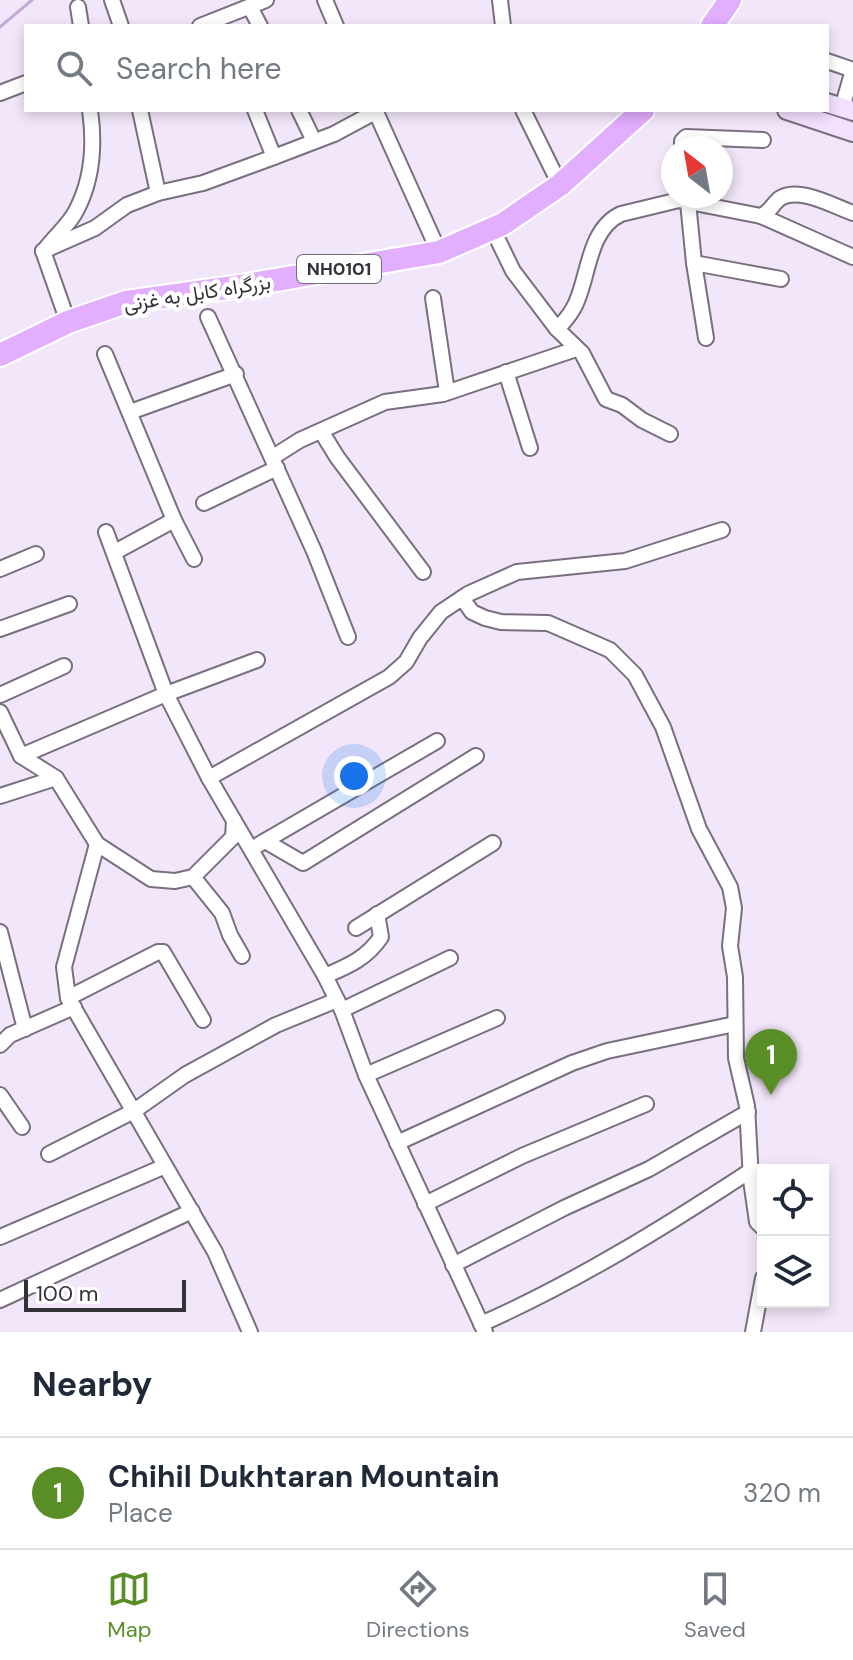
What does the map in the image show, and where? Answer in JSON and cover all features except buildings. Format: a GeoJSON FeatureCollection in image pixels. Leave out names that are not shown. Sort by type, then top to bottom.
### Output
{"type":"FeatureCollection","features":[{"type":"Feature","properties":{"kind":"highway"},"geometry":{"type":"LineString","coordinates":[[713,24],[730,0]]}},
{"type":"Feature","properties":{"kind":"highway","name":"بزرگراه کابل به غزنی"},"geometry":{"type":"LineString","coordinates":[[0,355],[68,322],[126,302],[439,252],[503,224],[560,185],[641,112]]}},
{"type":"Feature","properties":{"kind":"main road"},"geometry":{"type":"LineString","coordinates":[[793,112],[853,132]]}},
{"type":"Feature","properties":{"kind":"street"},"geometry":{"type":"LineString","coordinates":[[112,0],[120,24]]}},
{"type":"Feature","properties":{"kind":"street"},"geometry":{"type":"LineString","coordinates":[[212,24],[266,0]]}},
{"type":"Feature","properties":{"kind":"street"},"geometry":{"type":"LineString","coordinates":[[325,0],[335,24]]}},
{"type":"Feature","properties":{"kind":"street"},"geometry":{"type":"LineString","coordinates":[[500,0],[503,24]]}},
{"type":"Feature","properties":{"kind":"street"},"geometry":{"type":"LineString","coordinates":[[78,7],[81,24]]}},
{"type":"Feature","properties":{"kind":"street"},"geometry":{"type":"LineString","coordinates":[[250,7],[259,24]]}},
{"type":"Feature","properties":{"kind":"street"},"geometry":{"type":"LineString","coordinates":[[829,62],[853,70],[841,107]]}},
{"type":"Feature","properties":{"kind":"street"},"geometry":{"type":"LineString","coordinates":[[0,93],[24,84]]}},
{"type":"Feature","properties":{"kind":"street"},"geometry":{"type":"LineString","coordinates":[[43,251],[76,213],[92,166],[90,112]]}},
{"type":"Feature","properties":{"kind":"street"},"geometry":{"type":"LineString","coordinates":[[140,112],[158,193]]}},
{"type":"Feature","properties":{"kind":"street"},"geometry":{"type":"LineString","coordinates":[[256,112],[274,157]]}},
{"type":"Feature","properties":{"kind":"street"},"geometry":{"type":"LineString","coordinates":[[300,112],[314,141]]}},
{"type":"Feature","properties":{"kind":"street"},"geometry":{"type":"LineString","coordinates":[[43,251],[95,228],[127,205],[158,193],[203,183],[274,157],[373,112]]}},
{"type":"Feature","properties":{"kind":"street"},"geometry":{"type":"LineString","coordinates":[[375,112],[439,252]]}},
{"type":"Feature","properties":{"kind":"street"},"geometry":{"type":"LineString","coordinates":[[524,112],[560,185]]}},
{"type":"Feature","properties":{"kind":"street"},"geometry":{"type":"LineString","coordinates":[[733,139],[763,140]]}},
{"type":"Feature","properties":{"kind":"street"},"geometry":{"type":"LineString","coordinates":[[761,216],[789,194],[803,195],[853,213]]}},
{"type":"Feature","properties":{"kind":"street"},"geometry":{"type":"LineString","coordinates":[[557,329],[575,307],[594,245],[614,218],[661,205]]}},
{"type":"Feature","properties":{"kind":"street"},"geometry":{"type":"LineString","coordinates":[[687,208],[706,338]]}},
{"type":"Feature","properties":{"kind":"street"},"geometry":{"type":"LineString","coordinates":[[724,208],[761,216],[853,257]]}},
{"type":"Feature","properties":{"kind":"street"},"geometry":{"type":"LineString","coordinates":[[503,224],[496,236],[513,271],[557,329],[582,353],[609,401],[622,405],[642,420],[670,434]]}},
{"type":"Feature","properties":{"kind":"street"},"geometry":{"type":"LineString","coordinates":[[43,251],[68,322]]}},
{"type":"Feature","properties":{"kind":"street"},"geometry":{"type":"LineString","coordinates":[[694,263],[781,279]]}},
{"type":"Feature","properties":{"kind":"street"},"geometry":{"type":"LineString","coordinates":[[433,298],[447,392]]}},
{"type":"Feature","properties":{"kind":"street"},"geometry":{"type":"LineString","coordinates":[[208,317],[314,551],[348,637]]}},
{"type":"Feature","properties":{"kind":"street"},"geometry":{"type":"LineString","coordinates":[[204,503],[321,431],[385,402],[447,392],[576,349]]}},
{"type":"Feature","properties":{"kind":"street"},"geometry":{"type":"LineString","coordinates":[[105,354],[174,520],[194,559]]}},
{"type":"Feature","properties":{"kind":"street"},"geometry":{"type":"LineString","coordinates":[[506,372],[530,448]]}},
{"type":"Feature","properties":{"kind":"street"},"geometry":{"type":"LineString","coordinates":[[130,412],[236,374]]}},
{"type":"Feature","properties":{"kind":"street"},"geometry":{"type":"LineString","coordinates":[[321,431],[423,572]]}},
{"type":"Feature","properties":{"kind":"street"},"geometry":{"type":"LineString","coordinates":[[115,552],[174,520]]}},
{"type":"Feature","properties":{"kind":"street"},"geometry":{"type":"LineString","coordinates":[[209,778],[389,677],[406,662],[441,612],[462,598],[517,572],[625,561],[722,530]]}},
{"type":"Feature","properties":{"kind":"street"},"geometry":{"type":"LineString","coordinates":[[106,532],[166,694],[209,778],[325,976],[366,1075],[483,1328],[652,1234],[750,1171]]}},
{"type":"Feature","properties":{"kind":"street"},"geometry":{"type":"LineString","coordinates":[[0,569],[36,554]]}},
{"type":"Feature","properties":{"kind":"street"},"geometry":{"type":"LineString","coordinates":[[462,598],[472,612],[485,618],[501,622],[548,623],[610,650],[635,675],[663,727],[699,829],[730,887],[734,908],[730,946],[735,977],[736,1058],[748,1112],[750,1171],[757,1222]]}},
{"type":"Feature","properties":{"kind":"street"},"geometry":{"type":"LineString","coordinates":[[0,629],[69,604]]}},
{"type":"Feature","properties":{"kind":"street"},"geometry":{"type":"LineString","coordinates":[[21,756],[166,694],[257,660]]}},
{"type":"Feature","properties":{"kind":"street"},"geometry":{"type":"LineString","coordinates":[[0,695],[64,666]]}},
{"type":"Feature","properties":{"kind":"street"},"geometry":{"type":"LineString","coordinates":[[0,712],[21,756],[56,778],[97,844],[151,879],[175,881],[193,877],[233,837],[234,820]]}},
{"type":"Feature","properties":{"kind":"street"},"geometry":{"type":"LineString","coordinates":[[251,850],[437,741]]}},
{"type":"Feature","properties":{"kind":"street"},"geometry":{"type":"LineString","coordinates":[[265,841],[303,863],[476,756]]}},
{"type":"Feature","properties":{"kind":"street"},"geometry":{"type":"LineString","coordinates":[[0,796],[56,778]]}},
{"type":"Feature","properties":{"kind":"street"},"geometry":{"type":"LineString","coordinates":[[356,928],[493,843]]}},
{"type":"Feature","properties":{"kind":"street"},"geometry":{"type":"LineString","coordinates":[[97,844],[64,967],[71,1003],[163,1167],[215,1252],[250,1332]]}},
{"type":"Feature","properties":{"kind":"street"},"geometry":{"type":"LineString","coordinates":[[193,877],[222,913],[242,956]]}},
{"type":"Feature","properties":{"kind":"street"},"geometry":{"type":"LineString","coordinates":[[325,976],[359,961],[371,952],[381,937],[377,914]]}},
{"type":"Feature","properties":{"kind":"street"},"geometry":{"type":"LineString","coordinates":[[0,932],[25,1029]]}},
{"type":"Feature","properties":{"kind":"street"},"geometry":{"type":"LineString","coordinates":[[0,1045],[10,1035],[158,952],[163,952],[203,1020]]}},
{"type":"Feature","properties":{"kind":"street"},"geometry":{"type":"LineString","coordinates":[[49,1154],[134,1111],[198,1068],[276,1025],[339,1005],[450,958]]}},
{"type":"Feature","properties":{"kind":"street"},"geometry":{"type":"LineString","coordinates":[[366,1075],[497,1018]]}},
{"type":"Feature","properties":{"kind":"street"},"geometry":{"type":"LineString","coordinates":[[397,1143],[572,1063],[607,1051],[735,1024]]}},
{"type":"Feature","properties":{"kind":"street"},"geometry":{"type":"LineString","coordinates":[[0,1095],[22,1127]]}},
{"type":"Feature","properties":{"kind":"street"},"geometry":{"type":"LineString","coordinates":[[425,1204],[522,1156],[646,1104]]}},
{"type":"Feature","properties":{"kind":"street"},"geometry":{"type":"LineString","coordinates":[[453,1265],[649,1169],[748,1112]]}},
{"type":"Feature","properties":{"kind":"street"},"geometry":{"type":"LineString","coordinates":[[0,1237],[163,1167]]}},
{"type":"Feature","properties":{"kind":"street"},"geometry":{"type":"LineString","coordinates":[[0,1300],[192,1211]]}},
{"type":"Feature","properties":{"kind":"street"},"geometry":{"type":"LineString","coordinates":[[753,1332],[757,1308]]}},
{"type":"Feature","properties":{"kind":"waterway"},"geometry":{"type":"LineString","coordinates":[[0,27],[32,0]]}},
{"type":"Feature","properties":{"kind":"place","name":"Chihil Dukhtaran Mountain"},"geometry":{"type":"Point","coordinates":[771,1095]}}]}
